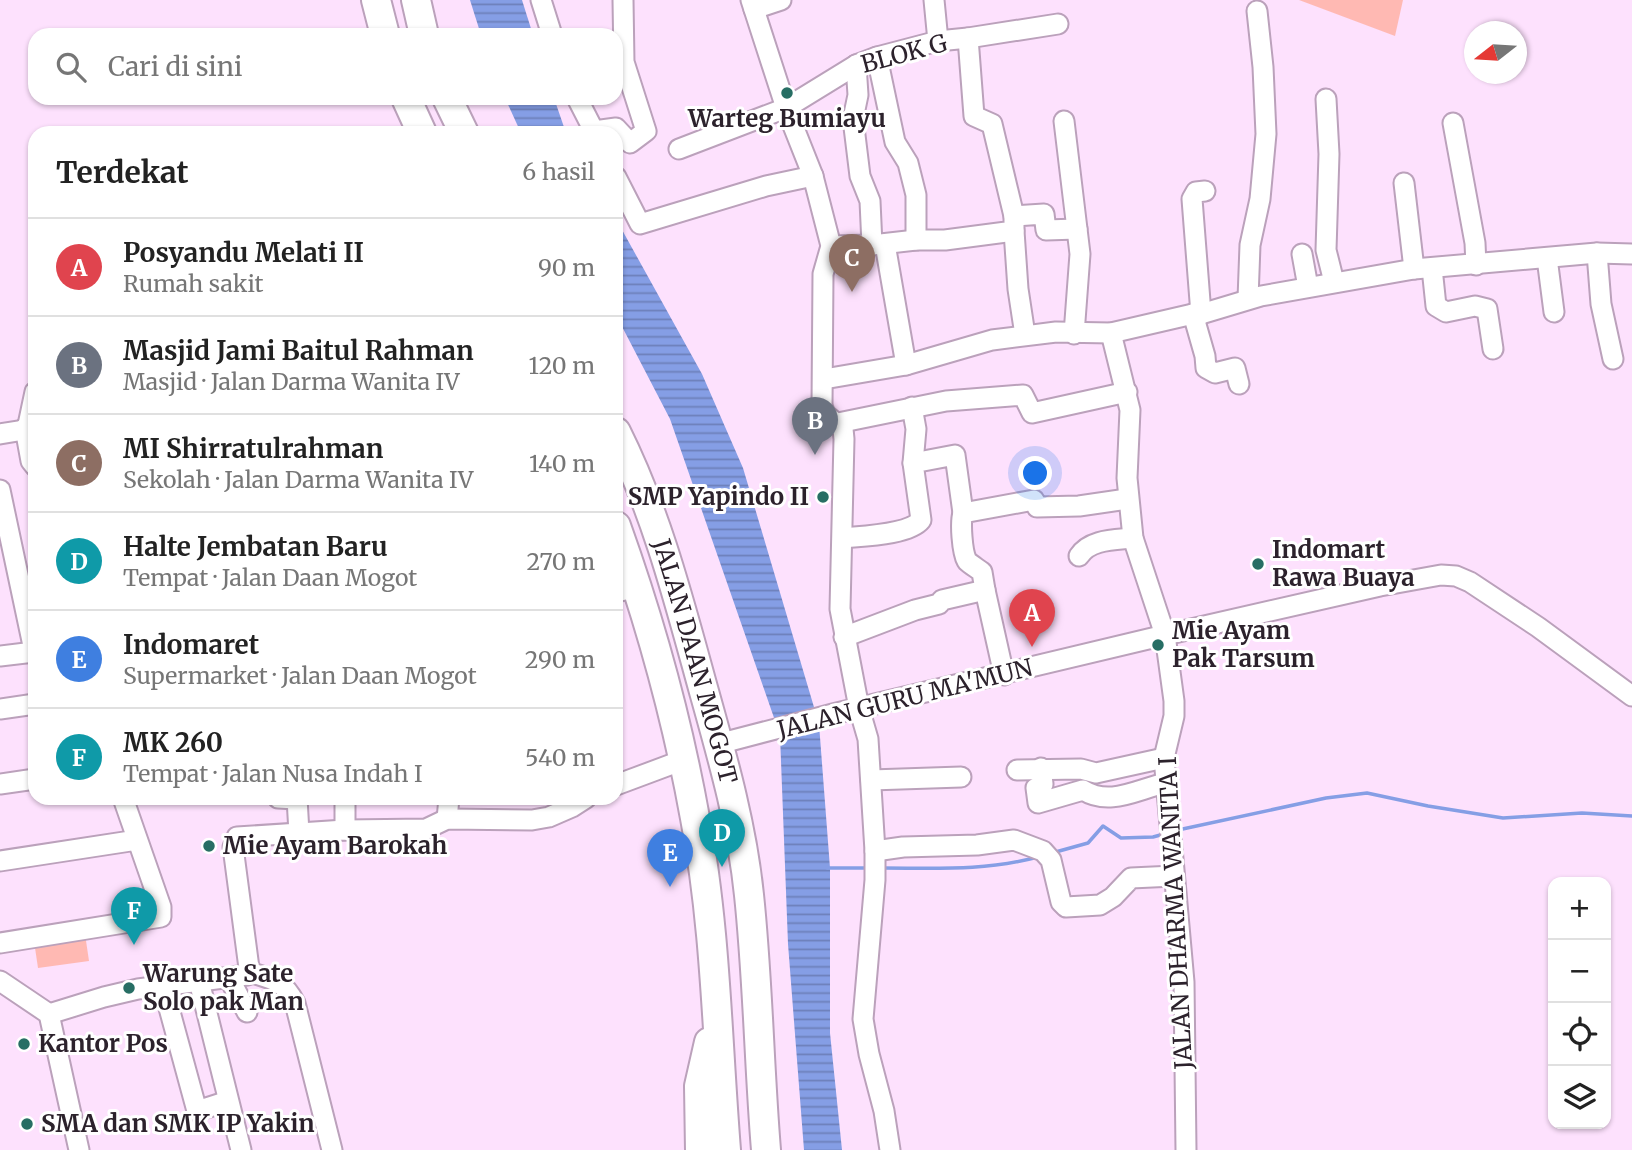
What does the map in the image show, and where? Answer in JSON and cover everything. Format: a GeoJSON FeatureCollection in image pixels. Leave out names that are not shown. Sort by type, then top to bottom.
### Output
{"type":"FeatureCollection","features":[{"type":"Feature","properties":{"kind":"highway"},"geometry":{"type":"LineString","coordinates":[[376,0],[383,28]]}},
{"type":"Feature","properties":{"kind":"highway"},"geometry":{"type":"LineString","coordinates":[[416,0],[422,28]]}},
{"type":"Feature","properties":{"kind":"highway"},"geometry":{"type":"LineString","coordinates":[[410,105],[419,126]]}},
{"type":"Feature","properties":{"kind":"highway"},"geometry":{"type":"LineString","coordinates":[[450,105],[461,126]]}},
{"type":"Feature","properties":{"kind":"highway","name":"JALAN DAAN MOGOT"},"geometry":{"type":"LineString","coordinates":[[623,448],[658,531],[718,744],[740,836],[749,896],[766,1150]]}},
{"type":"Feature","properties":{"kind":"highway","name":"JALAN DAAN MOGOT"},"geometry":{"type":"LineString","coordinates":[[623,567],[627,590],[658,654],[696,818],[716,983],[726,1150]]}},
{"type":"Feature","properties":{"kind":"highway"},"geometry":{"type":"LineString","coordinates":[[702,1147],[699,1086],[716,983]]}},
{"type":"Feature","properties":{"kind":"street"},"geometry":{"type":"LineString","coordinates":[[541,0],[550,28]]}},
{"type":"Feature","properties":{"kind":"street"},"geometry":{"type":"LineString","coordinates":[[623,0],[624,62],[646,131],[630,143],[623,136]]}},
{"type":"Feature","properties":{"kind":"street"},"geometry":{"type":"LineString","coordinates":[[781,0],[752,5],[786,108],[813,176],[831,246],[823,274],[822,406],[825,414],[843,429],[844,439],[840,609],[859,708],[868,739],[875,864],[863,1019],[890,1150]]}},
{"type":"Feature","properties":{"kind":"street"},"geometry":{"type":"LineString","coordinates":[[934,0],[939,41]]}},
{"type":"Feature","properties":{"kind":"street"},"geometry":{"type":"LineString","coordinates":[[1248,299],[1250,245],[1260,199],[1266,134],[1257,11]]}},
{"type":"Feature","properties":{"kind":"street"},"geometry":{"type":"LineString","coordinates":[[968,38],[1058,24]]}},
{"type":"Feature","properties":{"kind":"street","name":"BLOK G"},"geometry":{"type":"LineString","coordinates":[[680,149],[786,108],[856,65],[939,41],[968,38],[974,116],[992,124],[1014,223]]}},
{"type":"Feature","properties":{"kind":"street"},"geometry":{"type":"LineString","coordinates":[[877,57],[895,142],[908,163],[916,195],[916,240]]}},
{"type":"Feature","properties":{"kind":"street"},"geometry":{"type":"LineString","coordinates":[[856,65],[858,95],[852,119],[860,176],[870,201],[906,365]]}},
{"type":"Feature","properties":{"kind":"street"},"geometry":{"type":"LineString","coordinates":[[1326,99],[1329,154],[1326,250],[1334,282]]}},
{"type":"Feature","properties":{"kind":"street"},"geometry":{"type":"LineString","coordinates":[[580,105],[591,126]]}},
{"type":"Feature","properties":{"kind":"street"},"geometry":{"type":"LineString","coordinates":[[1064,121],[1080,254],[1074,334]]}},
{"type":"Feature","properties":{"kind":"street"},"geometry":{"type":"LineString","coordinates":[[1453,123],[1475,243],[1476,265]]}},
{"type":"Feature","properties":{"kind":"street"},"geometry":{"type":"LineString","coordinates":[[623,191],[640,224],[766,186],[813,176]]}},
{"type":"Feature","properties":{"kind":"street"},"geometry":{"type":"LineString","coordinates":[[1404,183],[1423,269],[1436,306],[1446,312],[1475,306],[1487,309],[1493,349]]}},
{"type":"Feature","properties":{"kind":"street"},"geometry":{"type":"LineString","coordinates":[[1205,191],[1196,192],[1192,199],[1197,314],[1206,368],[1215,373],[1235,368],[1239,384]]}},
{"type":"Feature","properties":{"kind":"street"},"geometry":{"type":"LineString","coordinates":[[831,246],[947,240],[1044,214],[1046,230],[1077,229]]}},
{"type":"Feature","properties":{"kind":"street"},"geometry":{"type":"LineString","coordinates":[[1014,223],[1018,289],[1025,335]]}},
{"type":"Feature","properties":{"kind":"street"},"geometry":{"type":"LineString","coordinates":[[824,379],[906,365],[992,340],[1056,332],[1111,333],[1197,314],[1248,299],[1334,282],[1423,269],[1597,253],[1632,254]]}},
{"type":"Feature","properties":{"kind":"street"},"geometry":{"type":"LineString","coordinates":[[1597,253],[1601,304],[1613,359]]}},
{"type":"Feature","properties":{"kind":"street"},"geometry":{"type":"LineString","coordinates":[[1302,254],[1308,287]]}},
{"type":"Feature","properties":{"kind":"street"},"geometry":{"type":"LineString","coordinates":[[1547,258],[1554,312]]}},
{"type":"Feature","properties":{"kind":"street","name":"JALAN DHARMA WANITA I"},"geometry":{"type":"LineString","coordinates":[[1111,333],[1130,410],[1128,499],[1133,538],[1165,635],[1175,709],[1164,758],[1184,982],[1186,1150]]}},
{"type":"Feature","properties":{"kind":"street"},"geometry":{"type":"LineString","coordinates":[[838,423],[946,401],[1023,395],[1032,413],[1127,392]]}},
{"type":"Feature","properties":{"kind":"street"},"geometry":{"type":"LineString","coordinates":[[843,538],[881,535],[919,523],[913,463],[916,429],[912,407]]}},
{"type":"Feature","properties":{"kind":"street"},"geometry":{"type":"LineString","coordinates":[[0,434],[19,432],[28,425]]}},
{"type":"Feature","properties":{"kind":"street"},"geometry":{"type":"LineString","coordinates":[[25,428],[28,444]]}},
{"type":"Feature","properties":{"kind":"street"},"geometry":{"type":"LineString","coordinates":[[913,463],[954,455],[963,513],[961,518],[964,550],[968,561],[982,572],[1004,675]]}},
{"type":"Feature","properties":{"kind":"street"},"geometry":{"type":"LineString","coordinates":[[0,489],[10,585],[28,637]]}},
{"type":"Feature","properties":{"kind":"street"},"geometry":{"type":"LineString","coordinates":[[963,513],[1034,500],[1037,507],[1079,506],[1128,499]]}},
{"type":"Feature","properties":{"kind":"street"},"geometry":{"type":"LineString","coordinates":[[1079,556],[1084,549],[1101,542],[1133,538]]}},
{"type":"Feature","properties":{"kind":"street","name":"JALAN GURU MA'MUN"},"geometry":{"type":"LineString","coordinates":[[718,744],[1165,635],[1423,577],[1456,576],[1470,582],[1538,627],[1632,696]]}},
{"type":"Feature","properties":{"kind":"street"},"geometry":{"type":"LineString","coordinates":[[844,637],[915,610],[939,604],[942,600],[985,590]]}},
{"type":"Feature","properties":{"kind":"street"},"geometry":{"type":"LineString","coordinates":[[0,656],[28,654]]}},
{"type":"Feature","properties":{"kind":"street"},"geometry":{"type":"LineString","coordinates":[[0,709],[28,705]]}},
{"type":"Feature","properties":{"kind":"street"},"geometry":{"type":"LineString","coordinates":[[1017,770],[1081,769],[1096,773],[1164,758]]}},
{"type":"Feature","properties":{"kind":"street"},"geometry":{"type":"LineString","coordinates":[[623,782],[683,760]]}},
{"type":"Feature","properties":{"kind":"street"},"geometry":{"type":"LineString","coordinates":[[1041,768],[1043,784],[1036,788],[1038,803],[1083,790],[1096,798],[1109,799],[1166,783]]}},
{"type":"Feature","properties":{"kind":"street"},"geometry":{"type":"LineString","coordinates":[[872,780],[961,777]]}},
{"type":"Feature","properties":{"kind":"street"},"geometry":{"type":"LineString","coordinates":[[0,784],[28,780]]}},
{"type":"Feature","properties":{"kind":"street"},"geometry":{"type":"LineString","coordinates":[[0,943],[155,919],[163,915],[125,805]]}},
{"type":"Feature","properties":{"kind":"street"},"geometry":{"type":"LineString","coordinates":[[297,805],[299,833]]}},
{"type":"Feature","properties":{"kind":"street"},"geometry":{"type":"LineString","coordinates":[[345,805],[345,830]]}},
{"type":"Feature","properties":{"kind":"street"},"geometry":{"type":"LineString","coordinates":[[447,819],[448,805]]}},
{"type":"Feature","properties":{"kind":"street"},"geometry":{"type":"LineString","coordinates":[[249,972],[233,843],[241,836],[426,829],[447,819],[532,820],[549,817],[572,805]]}},
{"type":"Feature","properties":{"kind":"street"},"geometry":{"type":"LineString","coordinates":[[0,861],[137,840]]}},
{"type":"Feature","properties":{"kind":"street"},"geometry":{"type":"LineString","coordinates":[[875,864],[904,847],[977,845],[1014,840],[1047,856],[1061,902],[1066,907],[1100,905],[1113,897],[1131,878],[1174,876]]}},
{"type":"Feature","properties":{"kind":"street"},"geometry":{"type":"LineString","coordinates":[[49,1014],[104,997],[163,986],[241,977],[249,972],[277,981],[285,986],[295,1003],[326,1147]]}},
{"type":"Feature","properties":{"kind":"street"},"geometry":{"type":"LineString","coordinates":[[229,978],[247,1012]]}},
{"type":"Feature","properties":{"kind":"street"},"geometry":{"type":"LineString","coordinates":[[0,981],[49,1014],[79,1150]]}},
{"type":"Feature","properties":{"kind":"street"},"geometry":{"type":"LineString","coordinates":[[199,981],[241,1150]]}},
{"type":"Feature","properties":{"kind":"street"},"geometry":{"type":"LineString","coordinates":[[163,986],[197,1111],[230,1110]]}},
{"type":"Feature","properties":{"kind":"street"},"geometry":{"type":"LineString","coordinates":[[230,1110],[248,1135],[254,1150]]}},
{"type":"Feature","properties":{"kind":"shaded area"},"geometry":{"type":"Polygon","coordinates":[[[1299,0],[1403,0],[1395,36],[1299,0]]]}},
{"type":"Feature","properties":{"kind":"shaded area"},"geometry":{"type":"Polygon","coordinates":[[[85,934],[89,961],[38,968],[34,941],[85,934]]]}},
{"type":"Feature","properties":{"kind":"water"},"geometry":{"type":"Polygon","coordinates":[[[470,0],[522,0],[531,28],[479,28],[470,0]]]}},
{"type":"Feature","properties":{"kind":"water"},"geometry":{"type":"Polygon","coordinates":[[[508,105],[556,105],[564,126],[518,126],[508,105]]]}},
{"type":"Feature","properties":{"kind":"water"},"geometry":{"type":"Polygon","coordinates":[[[623,232],[702,374],[743,468],[819,724],[830,868],[830,1033],[842,1150],[804,1150],[788,944],[780,735],[670,419],[623,328],[623,232]]]}},
{"type":"Feature","properties":{"kind":"waterway"},"geometry":{"type":"LineString","coordinates":[[1178,830],[1326,798],[1367,793],[1503,818],[1582,813],[1632,816]]}},
{"type":"Feature","properties":{"kind":"waterway"},"geometry":{"type":"LineString","coordinates":[[1052,853],[1088,843],[1103,826],[1121,838],[1164,834]]}},
{"type":"Feature","properties":{"kind":"waterway"},"geometry":{"type":"LineString","coordinates":[[883,868],[980,867],[1038,857]]}},
{"type":"Feature","properties":{"kind":"waterway"},"geometry":{"type":"LineString","coordinates":[[827,868],[868,868]]}},
{"type":"Feature","properties":{"kind":"place","name":"Warteg Bumiayu"},"geometry":{"type":"Point","coordinates":[787,93]}},
{"type":"Feature","properties":{"kind":"place","name":"MI Shirratulrahman"},"geometry":{"type":"Point","coordinates":[852,292]}},
{"type":"Feature","properties":{"kind":"place","name":"Masjid Jami Baitul Rahman"},"geometry":{"type":"Point","coordinates":[815,455]}},
{"type":"Feature","properties":{"kind":"place","name":"SMP Yapindo II"},"geometry":{"type":"Point","coordinates":[823,497]}},
{"type":"Feature","properties":{"kind":"place","name":"Indomart Rawa Buaya"},"geometry":{"type":"Point","coordinates":[1258,564]}},
{"type":"Feature","properties":{"kind":"place","name":"Mie Ayam Pak Tarsum"},"geometry":{"type":"Point","coordinates":[1158,645]}},
{"type":"Feature","properties":{"kind":"place","name":"Posyandu Melati II"},"geometry":{"type":"Point","coordinates":[1032,647]}},
{"type":"Feature","properties":{"kind":"place","name":"Mie Ayam Barokah"},"geometry":{"type":"Point","coordinates":[209,846]}},
{"type":"Feature","properties":{"kind":"place","name":"Halte Jembatan Baru"},"geometry":{"type":"Point","coordinates":[722,867]}},
{"type":"Feature","properties":{"kind":"place","name":"Indomaret"},"geometry":{"type":"Point","coordinates":[670,887]}},
{"type":"Feature","properties":{"kind":"place","name":"MK 260"},"geometry":{"type":"Point","coordinates":[134,945]}},
{"type":"Feature","properties":{"kind":"place","name":"Warung Sate Solo pak Man"},"geometry":{"type":"Point","coordinates":[129,988]}},
{"type":"Feature","properties":{"kind":"place","name":"Kantor Pos"},"geometry":{"type":"Point","coordinates":[24,1044]}},
{"type":"Feature","properties":{"kind":"place","name":"SMA dan SMK IP Yakin"},"geometry":{"type":"Point","coordinates":[27,1124]}}]}
